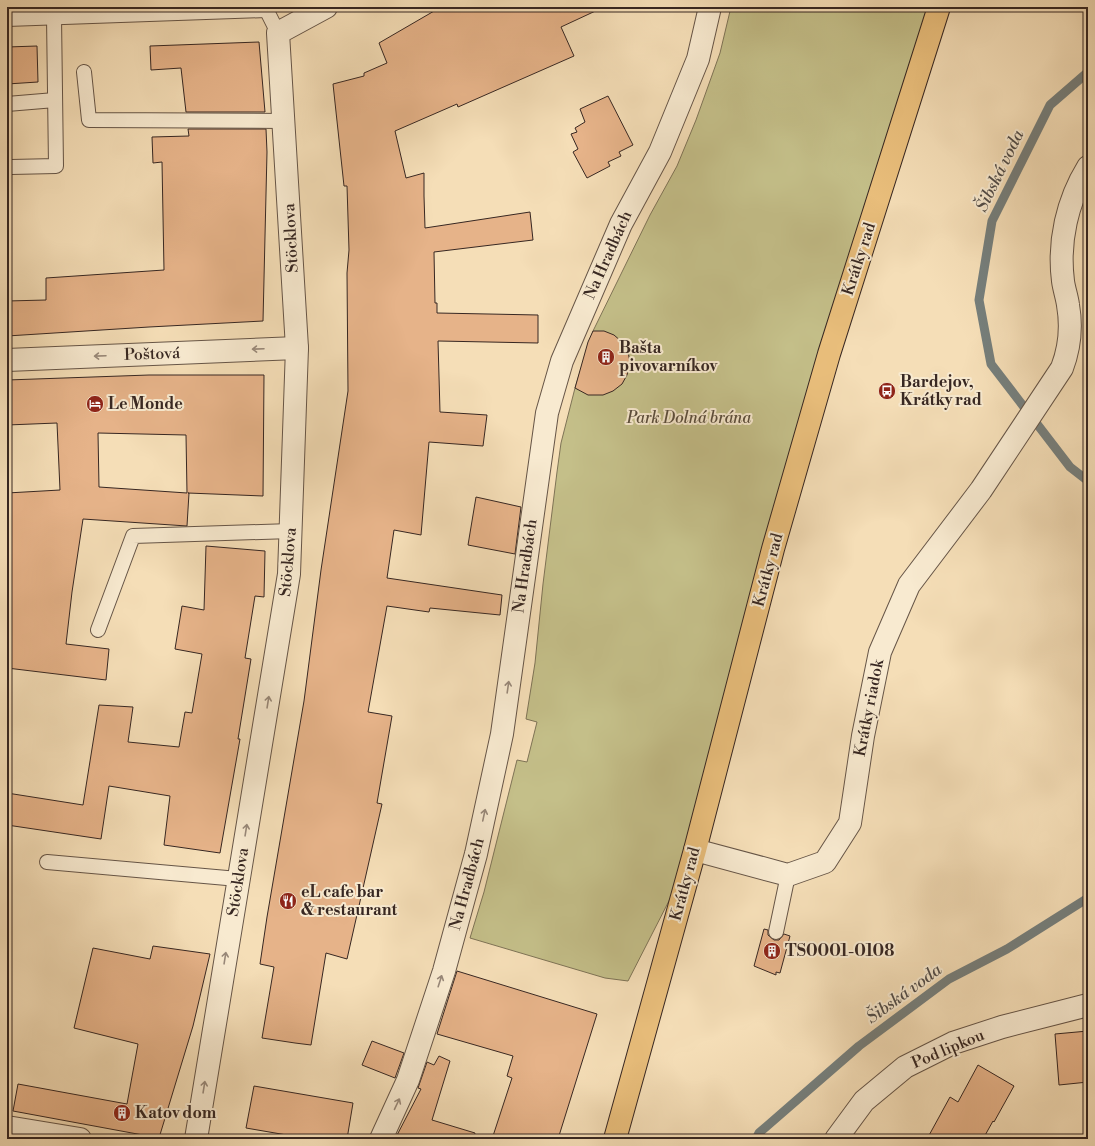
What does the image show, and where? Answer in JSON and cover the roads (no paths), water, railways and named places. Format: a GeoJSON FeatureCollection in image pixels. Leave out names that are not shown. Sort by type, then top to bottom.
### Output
{"type":"FeatureCollection","features":[{"type":"Feature","properties":{"kind":"main road","name":"Krátky rad"},"geometry":{"type":"LineString","coordinates":[[616,1139],[773,550],[829,354],[939,7]]}},
{"type":"Feature","properties":{"kind":"street"},"geometry":{"type":"LineString","coordinates":[[278,33],[326,7]]}},
{"type":"Feature","properties":{"kind":"street","name":"Na Hradbách"},"geometry":{"type":"LineString","coordinates":[[381,1139],[408,1080],[444,971],[476,854],[502,734],[535,492],[549,406],[562,361],[620,224],[660,152],[698,59],[710,7]]}},
{"type":"Feature","properties":{"kind":"street","name":"Stöcklova"},"geometry":{"type":"LineString","coordinates":[[196,1139],[289,574],[297,348],[278,33]]}},
{"type":"Feature","properties":{"kind":"street","name":"Krátky riadok"},"geometry":{"type":"LineString","coordinates":[[788,875],[825,862],[850,822],[863,736],[880,652],[909,585],[981,490],[1062,368],[1068,352],[1070,323],[1063,282],[1061,259],[1062,240],[1068,212],[1088,167]]}},
{"type":"Feature","properties":{"kind":"street","name":"Poštová"},"geometry":{"type":"LineString","coordinates":[[7,360],[297,348]]}},
{"type":"Feature","properties":{"kind":"street"},"geometry":{"type":"LineString","coordinates":[[694,850],[788,875]]}},
{"type":"Feature","properties":{"kind":"street","name":"Pod lipkou"},"geometry":{"type":"LineString","coordinates":[[836,1139],[864,1101],[905,1067],[953,1042],[1002,1027],[1088,1005]]}},
{"type":"Feature","properties":{"kind":"street"},"geometry":{"type":"LineString","coordinates":[[7,1126],[80,1139]]}},
{"type":"Feature","properties":{"kind":"lane"},"geometry":{"type":"LineString","coordinates":[[7,19],[266,8],[278,33]]}},
{"type":"Feature","properties":{"kind":"lane"},"geometry":{"type":"LineString","coordinates":[[11,167],[56,166],[54,17]]}},
{"type":"Feature","properties":{"kind":"lane"},"geometry":{"type":"LineString","coordinates":[[84,72],[89,120],[284,121]]}},
{"type":"Feature","properties":{"kind":"lane"},"geometry":{"type":"LineString","coordinates":[[7,104],[55,100]]}},
{"type":"Feature","properties":{"kind":"lane"},"geometry":{"type":"LineString","coordinates":[[98,630],[133,536],[290,531]]}},
{"type":"Feature","properties":{"kind":"lane"},"geometry":{"type":"LineString","coordinates":[[47,862],[238,879]]}},
{"type":"Feature","properties":{"kind":"lane"},"geometry":{"type":"LineString","coordinates":[[776,932],[788,875]]}},
{"type":"Feature","properties":{"kind":"waterway","name":"Šibská voda"},"geometry":{"type":"LineString","coordinates":[[1088,72],[1050,105],[992,221],[979,300],[991,364],[1070,467],[1088,481]]}},
{"type":"Feature","properties":{"kind":"waterway","name":"Šibská voda"},"geometry":{"type":"LineString","coordinates":[[756,1139],[759,1133],[859,1046],[949,979],[1007,949],[1088,898]]}},
{"type":"Feature","properties":{"kind":"place","name":"Bašta pivovarníkov"},"geometry":{"type":"Point","coordinates":[606,357]}},
{"type":"Feature","properties":{"kind":"place","name":"Bardejov, Krátky rad"},"geometry":{"type":"Point","coordinates":[887,391]}},
{"type":"Feature","properties":{"kind":"place","name":"Le Monde"},"geometry":{"type":"Point","coordinates":[95,404]}},
{"type":"Feature","properties":{"kind":"place","name":"eL cafe bar & restaurant"},"geometry":{"type":"Point","coordinates":[288,901]}},
{"type":"Feature","properties":{"kind":"place","name":"TS0001-0108"},"geometry":{"type":"Point","coordinates":[772,951]}},
{"type":"Feature","properties":{"kind":"place","name":"Katov dom"},"geometry":{"type":"Point","coordinates":[122,1113]}},
{"type":"Feature","properties":{"kind":"park label","name":"Park Dolná brána"},"geometry":{"type":"Point","coordinates":[689,418]}}]}
